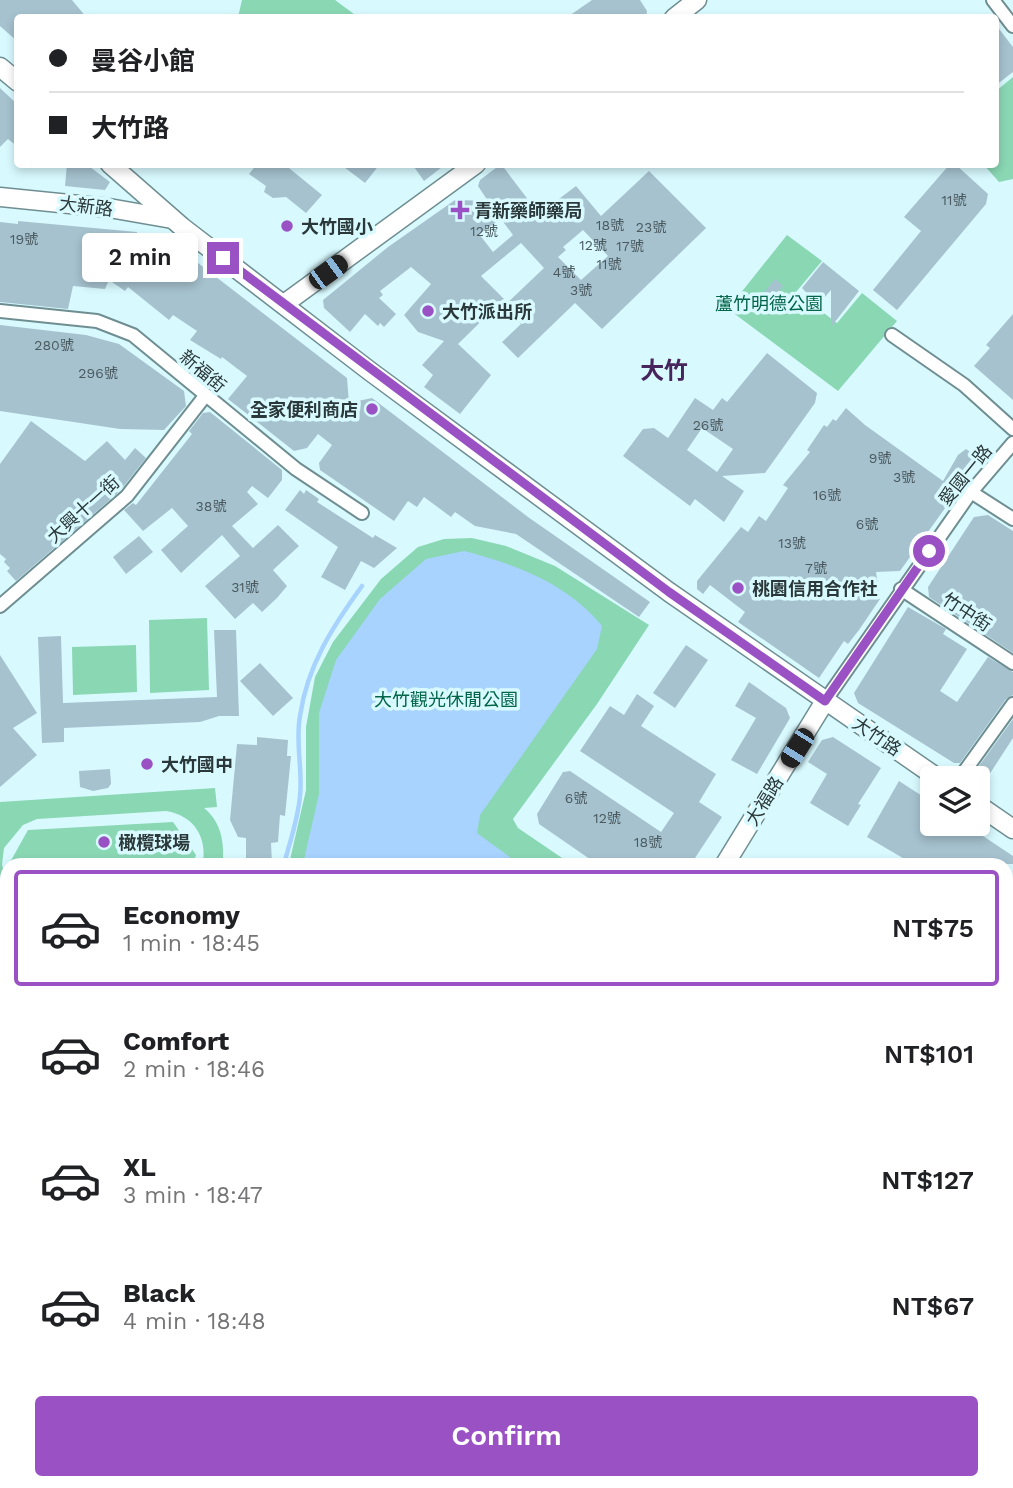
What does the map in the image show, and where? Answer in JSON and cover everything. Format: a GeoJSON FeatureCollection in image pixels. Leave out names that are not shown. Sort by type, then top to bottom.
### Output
{"type":"FeatureCollection","features":[{"type":"Feature","properties":{"kind":"main road"},"geometry":{"type":"LineString","coordinates":[[679,14],[697,0]]}},
{"type":"Feature","properties":{"kind":"main road"},"geometry":{"type":"LineString","coordinates":[[0,67],[14,79]]}},
{"type":"Feature","properties":{"kind":"main road","name":"大竹路"},"geometry":{"type":"LineString","coordinates":[[115,168],[172,219],[669,592],[920,766]]}},
{"type":"Feature","properties":{"kind":"main road"},"geometry":{"type":"LineString","coordinates":[[284,304],[471,168]]}},
{"type":"Feature","properties":{"kind":"main road","name":"大新路"},"geometry":{"type":"LineString","coordinates":[[0,197],[108,208],[172,219]]}},
{"type":"Feature","properties":{"kind":"main road","name":"大福路"},"geometry":{"type":"LineString","coordinates":[[728,858],[825,701]]}},
{"type":"Feature","properties":{"kind":"main road"},"geometry":{"type":"LineString","coordinates":[[990,813],[1013,829]]}},
{"type":"Feature","properties":{"kind":"street"},"geometry":{"type":"LineString","coordinates":[[993,0],[1013,26]]}},
{"type":"Feature","properties":{"kind":"street","name":"新福街"},"geometry":{"type":"LineString","coordinates":[[0,311],[97,321],[133,335],[296,469],[362,513]]}},
{"type":"Feature","properties":{"kind":"street"},"geometry":{"type":"LineString","coordinates":[[892,335],[964,385],[1013,429]]}},
{"type":"Feature","properties":{"kind":"street","name":"大興十一街"},"geometry":{"type":"LineString","coordinates":[[0,606],[127,496],[205,396]]}},
{"type":"Feature","properties":{"kind":"street","name":"愛國一路"},"geometry":{"type":"LineString","coordinates":[[825,701],[971,492],[1013,443]]}},
{"type":"Feature","properties":{"kind":"street"},"geometry":{"type":"LineString","coordinates":[[971,492],[1013,519]]}},
{"type":"Feature","properties":{"kind":"street","name":"竹中街"},"geometry":{"type":"LineString","coordinates":[[901,589],[1013,663]]}},
{"type":"Feature","properties":{"kind":"street"},"geometry":{"type":"LineString","coordinates":[[968,766],[1013,704]]}},
{"type":"Feature","properties":{"kind":"green space"},"geometry":{"type":"Polygon","coordinates":[[[242,0],[335,0],[354,14],[239,14],[242,0]]]}},
{"type":"Feature","properties":{"kind":"green space"},"geometry":{"type":"Polygon","coordinates":[[[1013,77],[1013,179],[999,182],[987,168],[999,168],[999,89],[1013,77]]]}},
{"type":"Feature","properties":{"kind":"green space","name":"蘆竹明德公園"},"geometry":{"type":"Polygon","coordinates":[[[787,235],[822,261],[796,292],[837,323],[862,293],[897,321],[838,391],[728,309],[787,235]]]}},
{"type":"Feature","properties":{"kind":"green space","name":"大竹觀光休閒公園"},"geometry":{"type":"Polygon","coordinates":[[[472,538],[506,546],[555,566],[649,625],[597,704],[513,819],[518,828],[562,858],[290,858],[306,790],[306,727],[315,677],[333,642],[381,579],[418,547],[444,539],[472,538]]]}},
{"type":"Feature","properties":{"kind":"green space"},"geometry":{"type":"Polygon","coordinates":[[[207,618],[209,690],[150,693],[149,620],[207,618]]]}},
{"type":"Feature","properties":{"kind":"green space"},"geometry":{"type":"Polygon","coordinates":[[[136,645],[137,692],[73,695],[72,647],[136,645]]]}},
{"type":"Feature","properties":{"kind":"green space"},"geometry":{"type":"Polygon","coordinates":[[[215,788],[217,807],[204,808],[215,820],[221,833],[223,858],[204,858],[203,845],[196,829],[184,817],[166,811],[37,819],[23,825],[4,848],[3,858],[0,858],[0,802],[215,788]]]}},
{"type":"Feature","properties":{"kind":"green space","name":"橄欖球場"},"geometry":{"type":"Polygon","coordinates":[[[173,822],[196,855],[195,858],[12,858],[28,830],[173,822]]]}},
{"type":"Feature","properties":{"kind":"water","name":"大竹觀光休閒公園"},"geometry":{"type":"Polygon","coordinates":[[[464,551],[521,569],[557,587],[588,611],[602,626],[597,649],[480,815],[477,833],[511,858],[304,858],[319,794],[319,713],[336,660],[380,599],[426,559],[464,551]]]}},
{"type":"Feature","properties":{"kind":"building"},"geometry":{"type":"Polygon","coordinates":[[[0,0],[72,0],[84,14],[14,14],[14,38],[0,26],[0,0]]]}},
{"type":"Feature","properties":{"kind":"building"},"geometry":{"type":"Polygon","coordinates":[[[592,0],[640,0],[647,11],[647,14],[572,14],[592,0]]]}},
{"type":"Feature","properties":{"kind":"building"},"geometry":{"type":"Polygon","coordinates":[[[999,29],[1013,47],[1013,72],[999,83],[999,29]]]}},
{"type":"Feature","properties":{"kind":"building"},"geometry":{"type":"Polygon","coordinates":[[[0,88],[14,101],[14,144],[8,139],[0,147],[0,88]]]}},
{"type":"Feature","properties":{"kind":"building"},"geometry":{"type":"Polygon","coordinates":[[[67,168],[91,168],[110,182],[105,190],[65,186],[67,168]]]}},
{"type":"Feature","properties":{"kind":"building"},"geometry":{"type":"Polygon","coordinates":[[[254,168],[289,168],[322,195],[306,213],[286,197],[273,198],[264,192],[266,186],[249,174],[254,168]]]}},
{"type":"Feature","properties":{"kind":"building"},"geometry":{"type":"Polygon","coordinates":[[[345,168],[377,168],[365,183],[345,168]]]}},
{"type":"Feature","properties":{"kind":"building"},"geometry":{"type":"Polygon","coordinates":[[[415,168],[441,168],[424,181],[415,168]]]}},
{"type":"Feature","properties":{"kind":"building"},"geometry":{"type":"Polygon","coordinates":[[[496,168],[504,168],[539,214],[576,186],[601,216],[649,171],[706,228],[602,329],[575,303],[518,358],[502,342],[521,324],[504,306],[544,268],[521,243],[481,276],[504,299],[458,344],[491,375],[460,414],[424,387],[433,375],[422,365],[444,341],[418,332],[404,315],[431,284],[411,267],[380,291],[383,295],[379,298],[396,314],[384,327],[380,323],[378,326],[365,314],[350,332],[324,308],[323,300],[388,247],[455,200],[488,201],[478,186],[480,180],[496,168]],[[501,219],[479,234],[493,252],[513,235],[501,219]],[[583,230],[563,247],[566,250],[558,257],[581,280],[608,256],[583,230]]]}},
{"type":"Feature","properties":{"kind":"building"},"geometry":{"type":"Polygon","coordinates":[[[947,168],[959,168],[988,194],[986,204],[897,310],[873,290],[921,231],[904,217],[947,168]]]}},
{"type":"Feature","properties":{"kind":"building"},"geometry":{"type":"Polygon","coordinates":[[[18,221],[137,232],[137,241],[165,260],[176,246],[347,378],[349,403],[372,398],[528,517],[650,602],[639,617],[516,534],[475,526],[455,512],[451,517],[424,497],[417,507],[408,501],[394,521],[320,470],[319,463],[332,445],[318,434],[307,448],[294,451],[228,399],[247,376],[222,357],[221,359],[190,340],[197,331],[173,315],[169,320],[128,287],[125,291],[109,280],[105,289],[73,286],[68,309],[0,302],[0,222],[18,224],[18,221]]]}},
{"type":"Feature","properties":{"kind":"building"},"geometry":{"type":"Polygon","coordinates":[[[823,262],[859,291],[831,327],[831,290],[818,305],[802,288],[823,262]]]}},
{"type":"Feature","properties":{"kind":"building"},"geometry":{"type":"Polygon","coordinates":[[[775,279],[783,286],[771,301],[762,295],[775,279]]]}},
{"type":"Feature","properties":{"kind":"building"},"geometry":{"type":"Polygon","coordinates":[[[1013,314],[1013,400],[974,366],[990,348],[986,345],[1013,314]]]}},
{"type":"Feature","properties":{"kind":"building"},"geometry":{"type":"Polygon","coordinates":[[[0,325],[86,335],[119,344],[184,391],[186,406],[164,430],[120,429],[0,411],[0,325]]]}},
{"type":"Feature","properties":{"kind":"building"},"geometry":{"type":"Polygon","coordinates":[[[767,353],[817,393],[815,403],[765,473],[722,476],[744,491],[724,522],[695,499],[690,506],[623,456],[643,429],[654,428],[668,438],[695,398],[713,410],[722,398],[727,402],[767,353]],[[702,428],[687,450],[717,472],[733,449],[702,428]]]}},
{"type":"Feature","properties":{"kind":"building"},"geometry":{"type":"Polygon","coordinates":[[[846,408],[865,425],[943,481],[958,455],[966,449],[979,458],[970,474],[951,478],[953,497],[900,571],[876,572],[880,599],[848,644],[844,641],[819,678],[738,622],[745,612],[710,585],[703,594],[697,589],[697,581],[741,527],[748,532],[759,516],[766,521],[788,488],[783,485],[810,452],[807,450],[824,425],[827,427],[833,419],[836,421],[846,408]]]}},
{"type":"Feature","properties":{"kind":"building"},"geometry":{"type":"Polygon","coordinates":[[[210,412],[282,470],[282,480],[268,498],[252,486],[247,492],[258,504],[232,526],[253,548],[278,525],[299,546],[273,570],[287,586],[277,598],[262,612],[253,603],[235,619],[205,586],[240,556],[222,535],[181,573],[161,550],[188,526],[172,508],[143,531],[124,510],[133,503],[136,505],[192,434],[189,431],[203,413],[210,412]]]}},
{"type":"Feature","properties":{"kind":"building"},"geometry":{"type":"Polygon","coordinates":[[[31,421],[85,461],[107,441],[125,460],[135,448],[146,458],[120,491],[16,581],[7,571],[10,568],[0,554],[0,464],[31,421]]]}},
{"type":"Feature","properties":{"kind":"building"},"geometry":{"type":"Polygon","coordinates":[[[300,490],[304,494],[306,490],[319,499],[317,502],[373,538],[375,535],[397,548],[374,568],[361,561],[345,590],[321,577],[338,547],[285,510],[300,490]]]}},
{"type":"Feature","properties":{"kind":"building"},"geometry":{"type":"Polygon","coordinates":[[[988,515],[1013,531],[1013,653],[929,597],[928,587],[974,517],[988,515]]]}},
{"type":"Feature","properties":{"kind":"building"},"geometry":{"type":"Polygon","coordinates":[[[139,536],[153,552],[126,574],[113,557],[139,536]]]}},
{"type":"Feature","properties":{"kind":"building"},"geometry":{"type":"Polygon","coordinates":[[[908,607],[946,629],[943,634],[967,649],[940,691],[957,702],[988,657],[1013,672],[1013,695],[1006,699],[960,763],[954,763],[858,703],[854,693],[908,607]]]}},
{"type":"Feature","properties":{"kind":"building"},"geometry":{"type":"Polygon","coordinates":[[[214,630],[236,630],[239,716],[219,716],[200,722],[64,728],[64,742],[42,743],[38,637],[61,636],[63,703],[217,697],[214,630]]]}},
{"type":"Feature","properties":{"kind":"building"},"geometry":{"type":"Polygon","coordinates":[[[686,645],[708,660],[675,708],[653,693],[686,645]]]}},
{"type":"Feature","properties":{"kind":"building"},"geometry":{"type":"Polygon","coordinates":[[[0,655],[37,713],[13,728],[37,755],[0,787],[0,655]]]}},
{"type":"Feature","properties":{"kind":"building"},"geometry":{"type":"Polygon","coordinates":[[[260,663],[293,698],[273,716],[240,681],[260,663]]]}},
{"type":"Feature","properties":{"kind":"building"},"geometry":{"type":"Polygon","coordinates":[[[749,682],[786,708],[790,718],[757,774],[731,760],[756,718],[735,706],[749,682]]]}},
{"type":"Feature","properties":{"kind":"building"},"geometry":{"type":"Polygon","coordinates":[[[637,694],[654,706],[641,726],[716,774],[699,802],[722,817],[695,858],[588,858],[539,824],[537,814],[563,772],[570,771],[661,832],[674,813],[580,751],[610,706],[624,715],[637,694]]]}},
{"type":"Feature","properties":{"kind":"building"},"geometry":{"type":"Polygon","coordinates":[[[1013,719],[1013,738],[990,773],[990,766],[979,766],[1013,719]]]}},
{"type":"Feature","properties":{"kind":"building"},"geometry":{"type":"Polygon","coordinates":[[[257,737],[288,740],[287,756],[291,756],[285,816],[280,815],[278,842],[271,843],[272,858],[246,858],[246,838],[238,837],[230,820],[237,744],[257,745],[257,737]]]}},
{"type":"Feature","properties":{"kind":"building"},"geometry":{"type":"Polygon","coordinates":[[[833,737],[881,768],[858,804],[861,805],[848,826],[810,803],[827,774],[808,762],[822,740],[833,737]]]}},
{"type":"Feature","properties":{"kind":"building"},"geometry":{"type":"Polygon","coordinates":[[[110,769],[111,784],[108,788],[93,791],[80,787],[79,771],[110,769]]]}},
{"type":"Feature","properties":{"kind":"building"},"geometry":{"type":"Polygon","coordinates":[[[899,781],[920,795],[920,836],[983,836],[1013,856],[1013,858],[903,858],[867,837],[899,781]]]}},
{"type":"Feature","properties":{"kind":"waterway"},"geometry":{"type":"LineString","coordinates":[[286,858],[300,796],[298,736],[303,698],[323,647],[362,586]]}},
{"type":"Feature","properties":{"kind":"place","name":"青新藥師藥局"},"geometry":{"type":"Point","coordinates":[460,210]}},
{"type":"Feature","properties":{"kind":"place","name":"大竹國小"},"geometry":{"type":"Point","coordinates":[287,226]}},
{"type":"Feature","properties":{"kind":"place","name":"大竹派出所"},"geometry":{"type":"Point","coordinates":[428,311]}},
{"type":"Feature","properties":{"kind":"place","name":"全家便利商店"},"geometry":{"type":"Point","coordinates":[372,409]}},
{"type":"Feature","properties":{"kind":"place","name":"桃園信用合作社"},"geometry":{"type":"Point","coordinates":[738,588]}},
{"type":"Feature","properties":{"kind":"place","name":"大竹國中"},"geometry":{"type":"Point","coordinates":[147,764]}},
{"type":"Feature","properties":{"kind":"place","name":"橄欖球場"},"geometry":{"type":"Point","coordinates":[104,842]}},
{"type":"Feature","properties":{"kind":"district","name":"大竹"},"geometry":{"type":"Point","coordinates":[664,371]}},
{"type":"Feature","properties":{"kind":"route"},"geometry":{"type":"LineString","coordinates":[[223,258],[371,372],[458,433],[669,592],[825,701],[929,551]]}}]}
